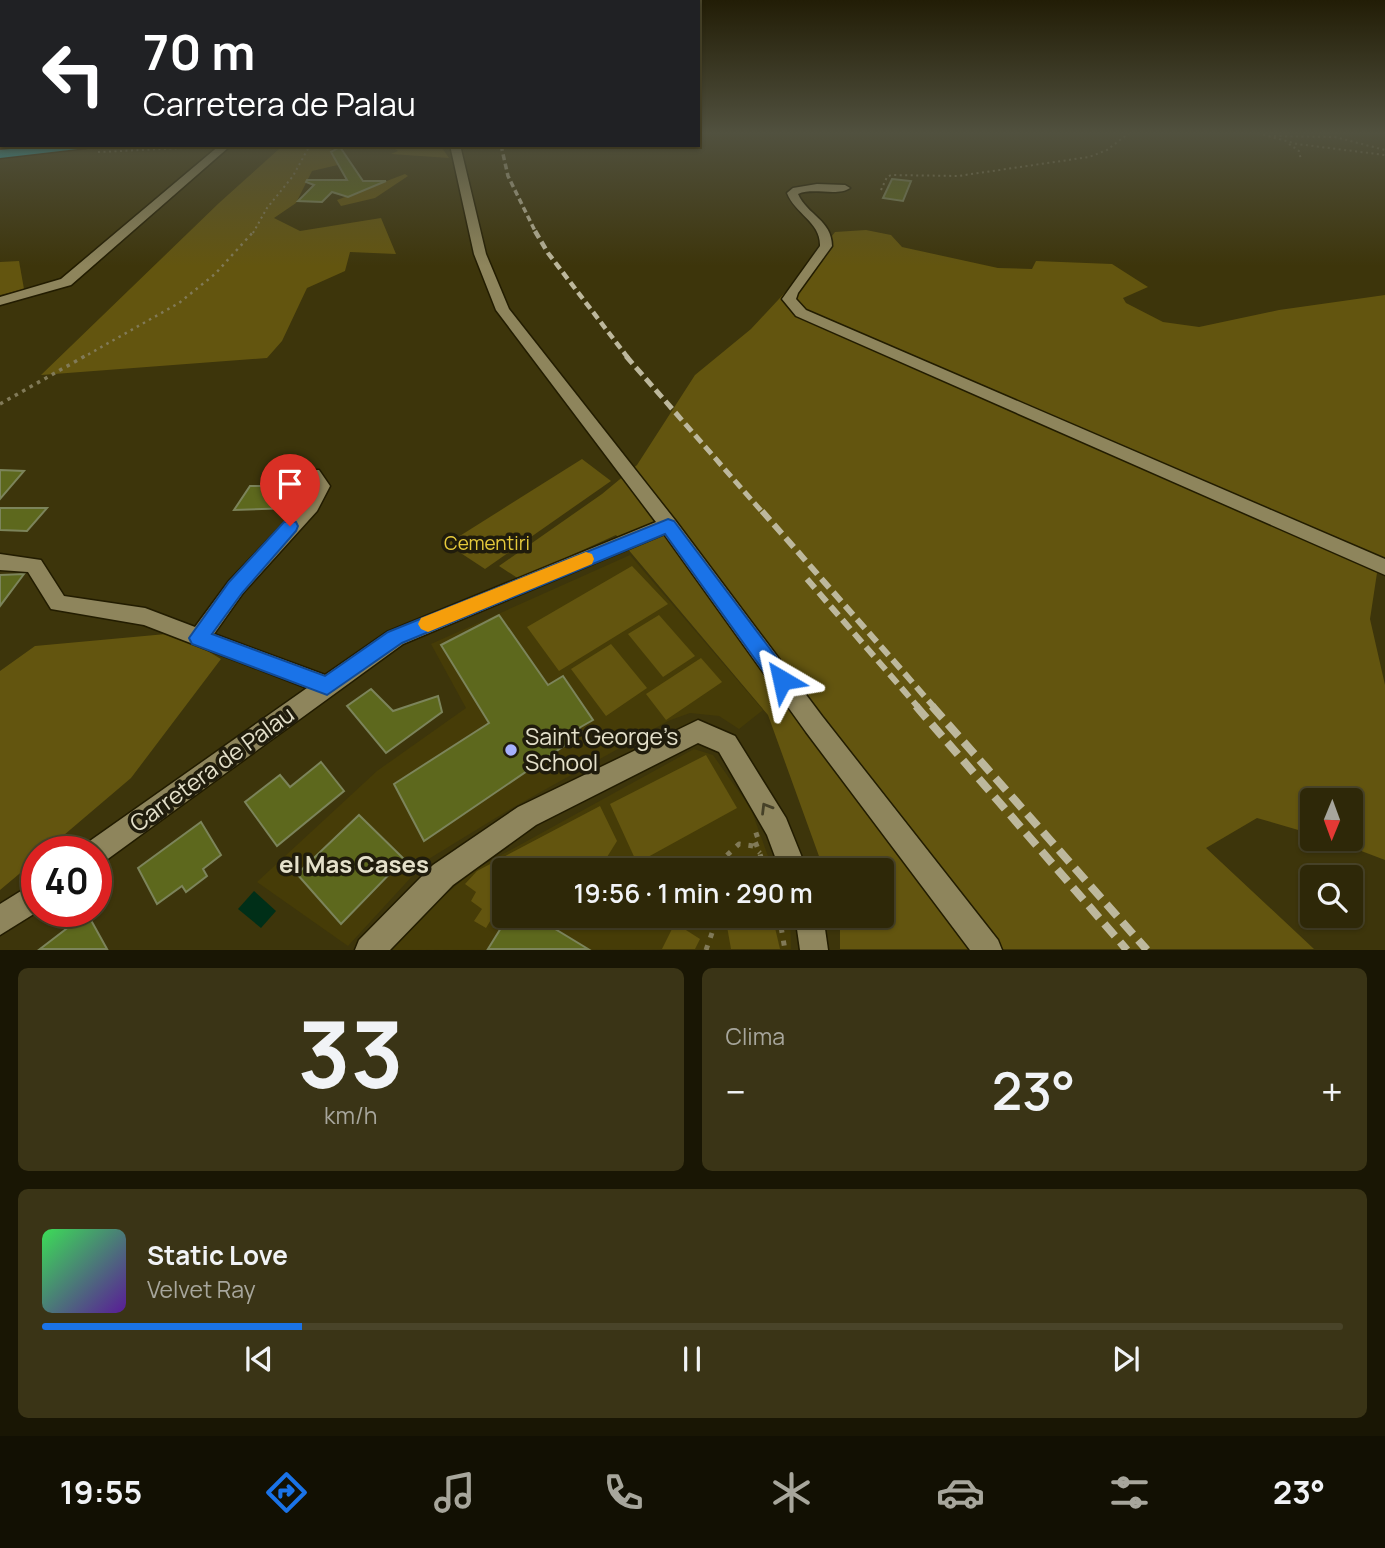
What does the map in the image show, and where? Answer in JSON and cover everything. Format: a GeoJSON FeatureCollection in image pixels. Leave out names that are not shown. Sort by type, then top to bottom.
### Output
{"type":"FeatureCollection","features":[{"type":"Feature","properties":{"kind":"street"},"geometry":{"type":"LineString","coordinates":[[0,301],[66,282],[188,177]]}},
{"type":"Feature","properties":{"kind":"street"},"geometry":{"type":"LineString","coordinates":[[464,177],[480,254],[503,310],[668,526],[814,724],[988,950]]}},
{"type":"Feature","properties":{"kind":"street"},"geometry":{"type":"LineString","coordinates":[[845,188],[807,188],[792,193],[797,204],[826,232],[828,239],[826,246],[791,293],[789,299],[801,313],[1385,567]]}},
{"type":"Feature","properties":{"kind":"street"},"geometry":{"type":"LineString","coordinates":[[199,638],[236,587],[311,506],[321,486],[313,474]]}},
{"type":"Feature","properties":{"kind":"street","name":"Carretera de Palau"},"geometry":{"type":"LineString","coordinates":[[112,841],[395,638],[668,526]]}},
{"type":"Feature","properties":{"kind":"street"},"geometry":{"type":"LineString","coordinates":[[0,562],[34,565],[58,603],[145,617],[327,686]]}},
{"type":"Feature","properties":{"kind":"street"},"geometry":{"type":"LineString","coordinates":[[369,950],[443,875],[527,816],[698,731],[727,744],[777,827],[789,858]]}},
{"type":"Feature","properties":{"kind":"street"},"geometry":{"type":"LineString","coordinates":[[0,921],[21,906]]}},
{"type":"Feature","properties":{"kind":"street"},"geometry":{"type":"LineString","coordinates":[[811,928],[814,950]]}},
{"type":"Feature","properties":{"kind":"path"},"geometry":{"type":"LineString","coordinates":[[0,404],[179,303],[215,274],[251,236],[267,208],[292,177]]}},
{"type":"Feature","properties":{"kind":"path"},"geometry":{"type":"LineString","coordinates":[[881,190],[887,177]]}},
{"type":"Feature","properties":{"kind":"path"},"geometry":{"type":"LineString","coordinates":[[724,858],[739,844],[752,846],[762,858]]}},
{"type":"Feature","properties":{"kind":"path"},"geometry":{"type":"LineString","coordinates":[[706,950],[712,939],[713,928]]}},
{"type":"Feature","properties":{"kind":"path"},"geometry":{"type":"LineString","coordinates":[[781,928],[785,950]]}},
{"type":"Feature","properties":{"kind":"shaded area","name":"Saint George’s School"},"geometry":{"type":"Polygon","coordinates":[[[630,555],[763,710],[739,729],[719,716],[690,713],[668,721],[512,808],[427,860],[348,946],[257,882],[377,771],[466,708],[431,644],[630,555]]]}},
{"type":"Feature","properties":{"kind":"shaded area","name":"Saint George’s School"},"geometry":{"type":"Polygon","coordinates":[[[694,749],[713,755],[751,809],[769,858],[496,858],[694,749]]]}},
{"type":"Feature","properties":{"kind":"shaded area","name":"Saint George’s School"},"geometry":{"type":"Polygon","coordinates":[[[492,860],[492,928],[790,928],[791,949],[379,950],[476,869],[492,860]]]}},
{"type":"Feature","properties":{"kind":"shaded area"},"geometry":{"type":"Polygon","coordinates":[[[254,891],[276,911],[261,928],[238,909],[254,891]]]}},
{"type":"Feature","properties":{"kind":"green space"},"geometry":{"type":"Polygon","coordinates":[[[248,177],[309,177],[296,203],[274,218],[300,231],[381,218],[396,254],[350,252],[345,271],[307,288],[282,341],[267,358],[41,375],[248,177]]]}},
{"type":"Feature","properties":{"kind":"green space"},"geometry":{"type":"Polygon","coordinates":[[[396,177],[406,177],[375,198],[341,206],[337,200],[396,177]]]}},
{"type":"Feature","properties":{"kind":"green space"},"geometry":{"type":"Polygon","coordinates":[[[866,230],[891,235],[902,247],[998,268],[1032,269],[1036,261],[1112,264],[1148,287],[1123,298],[1126,303],[1163,322],[1199,327],[1279,310],[1385,295],[1385,575],[1377,573],[1370,619],[1385,685],[1385,860],[1361,851],[1363,788],[1300,788],[1300,831],[1257,818],[1206,848],[1314,949],[840,949],[840,928],[894,928],[894,858],[820,858],[768,715],[616,535],[519,579],[499,566],[602,494],[637,465],[695,375],[751,329],[805,271],[835,232],[866,230]]]}},
{"type":"Feature","properties":{"kind":"green space"},"geometry":{"type":"Polygon","coordinates":[[[19,261],[24,289],[0,295],[0,262],[19,261]]]}},
{"type":"Feature","properties":{"kind":"green space","name":"Cementiri"},"geometry":{"type":"Polygon","coordinates":[[[582,459],[611,481],[485,569],[447,544],[582,459]]]}},
{"type":"Feature","properties":{"kind":"green space"},"geometry":{"type":"Polygon","coordinates":[[[632,566],[668,604],[559,671],[527,627],[632,566]]]}},
{"type":"Feature","properties":{"kind":"green space"},"geometry":{"type":"Polygon","coordinates":[[[659,615],[695,656],[663,677],[628,634],[659,615]]]}},
{"type":"Feature","properties":{"kind":"green space"},"geometry":{"type":"Polygon","coordinates":[[[177,633],[221,659],[131,778],[63,836],[21,836],[21,872],[0,890],[0,671],[35,646],[177,633]]]}},
{"type":"Feature","properties":{"kind":"green space"},"geometry":{"type":"Polygon","coordinates":[[[611,644],[647,688],[606,716],[571,669],[611,644]]]}},
{"type":"Feature","properties":{"kind":"green space"},"geometry":{"type":"Polygon","coordinates":[[[701,658],[722,682],[666,720],[646,694],[701,658]]]}},
{"type":"Feature","properties":{"kind":"green space"},"geometry":{"type":"Polygon","coordinates":[[[706,755],[737,808],[646,858],[635,858],[610,804],[706,755]]]}},
{"type":"Feature","properties":{"kind":"green space"},"geometry":{"type":"Polygon","coordinates":[[[600,806],[617,841],[606,858],[502,858],[600,806]]]}},
{"type":"Feature","properties":{"kind":"green space"},"geometry":{"type":"Polygon","coordinates":[[[492,863],[492,918],[486,928],[474,921],[482,909],[471,901],[476,892],[465,884],[477,871],[492,863]]]}},
{"type":"Feature","properties":{"kind":"green space"},"geometry":{"type":"Polygon","coordinates":[[[672,928],[683,928],[700,939],[695,949],[662,949],[672,928]]]}},
{"type":"Feature","properties":{"kind":"green space"},"geometry":{"type":"Polygon","coordinates":[[[727,928],[775,928],[780,949],[731,949],[727,928]]]}},
{"type":"Feature","properties":{"kind":"building"},"geometry":{"type":"Polygon","coordinates":[[[345,177],[386,181],[348,197],[332,192],[322,202],[298,201],[314,185],[306,182],[307,180],[347,180],[345,177]]]}},
{"type":"Feature","properties":{"kind":"building"},"geometry":{"type":"Polygon","coordinates":[[[892,179],[911,181],[903,201],[883,198],[892,179]]]}},
{"type":"Feature","properties":{"kind":"building"},"geometry":{"type":"Polygon","coordinates":[[[0,470],[24,471],[0,499],[0,470]]]}},
{"type":"Feature","properties":{"kind":"building"},"geometry":{"type":"Polygon","coordinates":[[[250,486],[309,486],[294,508],[234,510],[250,486]]]}},
{"type":"Feature","properties":{"kind":"building"},"geometry":{"type":"Polygon","coordinates":[[[0,508],[47,508],[27,531],[0,530],[0,508]]]}},
{"type":"Feature","properties":{"kind":"building"},"geometry":{"type":"Polygon","coordinates":[[[24,574],[0,606],[0,575],[24,574]]]}},
{"type":"Feature","properties":{"kind":"building"},"geometry":{"type":"Polygon","coordinates":[[[499,615],[548,685],[563,676],[593,720],[579,728],[583,733],[424,841],[394,784],[489,723],[441,645],[499,615]]]}},
{"type":"Feature","properties":{"kind":"building"},"geometry":{"type":"Polygon","coordinates":[[[371,689],[393,711],[438,696],[442,712],[386,753],[347,706],[371,689]]]}},
{"type":"Feature","properties":{"kind":"building"},"geometry":{"type":"Polygon","coordinates":[[[321,762],[344,791],[277,846],[245,802],[280,775],[290,787],[321,762]]]}},
{"type":"Feature","properties":{"kind":"building"},"geometry":{"type":"Polygon","coordinates":[[[359,815],[404,859],[341,924],[297,874],[359,815]]]}},
{"type":"Feature","properties":{"kind":"building"},"geometry":{"type":"Polygon","coordinates":[[[201,822],[221,855],[203,869],[207,876],[186,892],[182,886],[157,904],[138,868],[201,822]]]}},
{"type":"Feature","properties":{"kind":"building"},"geometry":{"type":"Polygon","coordinates":[[[69,927],[95,927],[107,949],[40,949],[69,927]]]}},
{"type":"Feature","properties":{"kind":"building"},"geometry":{"type":"Polygon","coordinates":[[[501,928],[553,928],[588,949],[488,949],[501,928]]]}},
{"type":"Feature","properties":{"kind":"railway"},"geometry":{"type":"LineString","coordinates":[[509,177],[535,231]]}},
{"type":"Feature","properties":{"kind":"railway"},"geometry":{"type":"LineString","coordinates":[[535,231],[548,253],[628,358]]}},
{"type":"Feature","properties":{"kind":"railway"},"geometry":{"type":"LineString","coordinates":[[626,356],[763,513]]}},
{"type":"Feature","properties":{"kind":"railway"},"geometry":{"type":"LineString","coordinates":[[762,511],[934,707]]}},
{"type":"Feature","properties":{"kind":"railway"},"geometry":{"type":"LineString","coordinates":[[807,579],[918,707]]}},
{"type":"Feature","properties":{"kind":"railway"},"geometry":{"type":"LineString","coordinates":[[916,706],[1127,950]]}},
{"type":"Feature","properties":{"kind":"railway"},"geometry":{"type":"LineString","coordinates":[[932,706],[1147,950]]}},
{"type":"Feature","properties":{"kind":"slow traffic"},"geometry":{"type":"LineString","coordinates":[[428,624],[586,559]]}},
{"type":"Feature","properties":{"kind":"place","name":"Saint George’s School"},"geometry":{"type":"Point","coordinates":[511,750]}},
{"type":"Feature","properties":{"kind":"district","name":"el Mas Cases"},"geometry":{"type":"Point","coordinates":[354,865]}},
{"type":"Feature","properties":{"kind":"route"},"geometry":{"type":"LineString","coordinates":[[290,526],[236,587],[199,638],[327,686],[395,638],[668,526],[782,680]]}}]}
